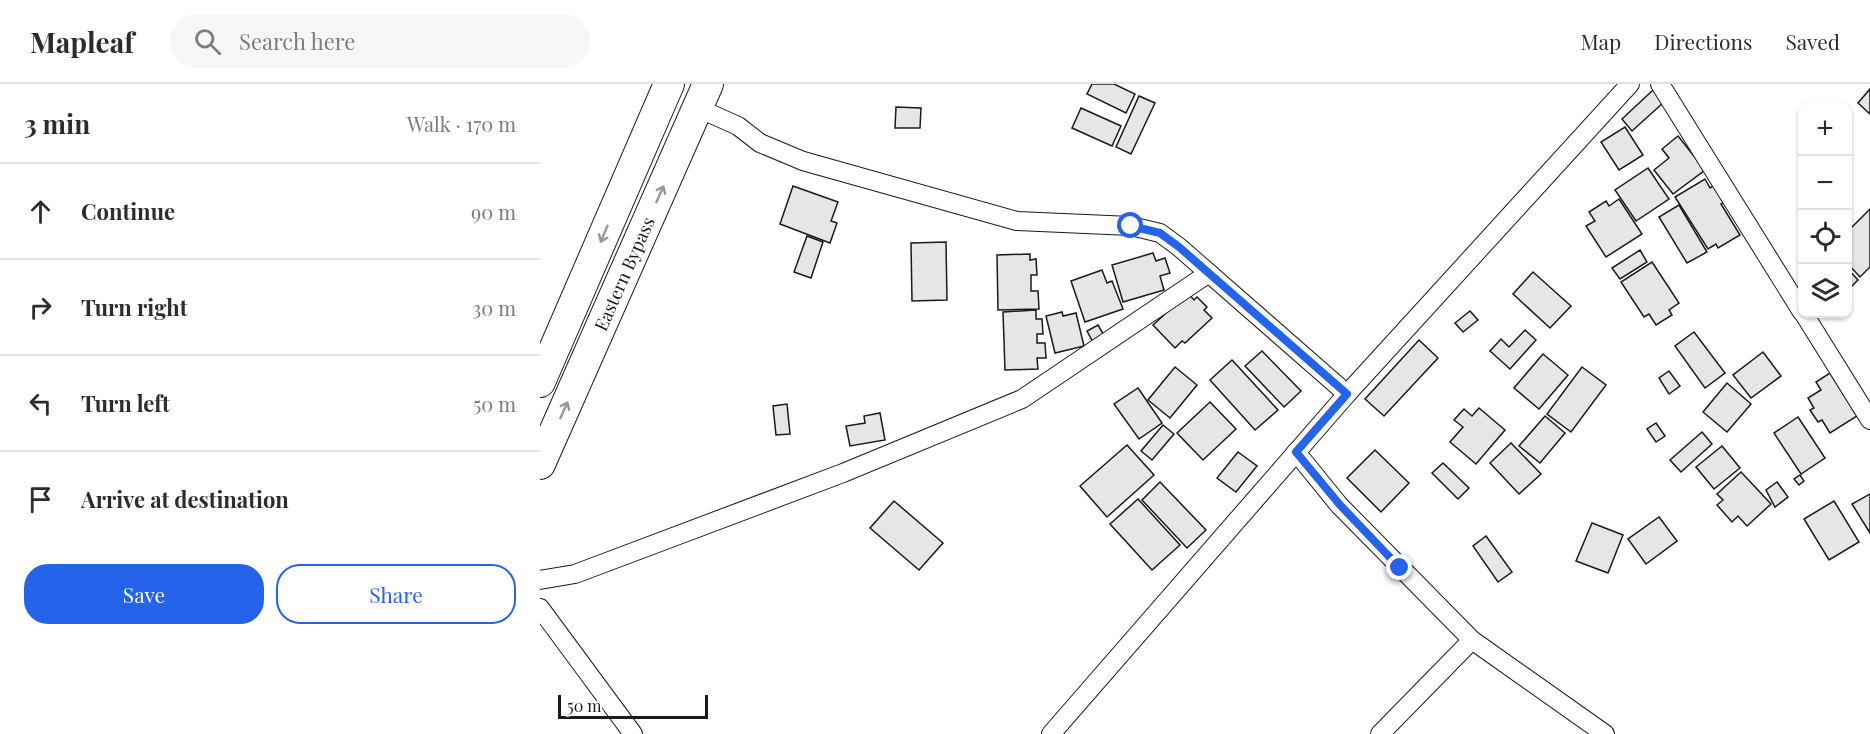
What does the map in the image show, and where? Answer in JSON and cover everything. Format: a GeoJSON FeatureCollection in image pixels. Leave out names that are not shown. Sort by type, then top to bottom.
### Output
{"type":"FeatureCollection","features":[{"type":"Feature","properties":{"kind":"highway","name":"Eastern Bypass"},"geometry":{"type":"LineString","coordinates":[[540,382],[669,84]]}},
{"type":"Feature","properties":{"kind":"highway","name":"Eastern Bypass"},"geometry":{"type":"LineString","coordinates":[[540,464],[703,96]]}},
{"type":"Feature","properties":{"kind":"street"},"geometry":{"type":"LineString","coordinates":[[1051,734],[1347,394],[1630,84]]}},
{"type":"Feature","properties":{"kind":"street"},"geometry":{"type":"LineString","coordinates":[[1660,84],[1798,305]]}},
{"type":"Feature","properties":{"kind":"street"},"geometry":{"type":"LineString","coordinates":[[703,96],[760,143],[803,161],[1017,221],[1131,226],[1160,233],[1347,394]]}},
{"type":"Feature","properties":{"kind":"street"},"geometry":{"type":"LineString","coordinates":[[540,580],[574,574],[843,473],[1022,399],[1209,273]]}},
{"type":"Feature","properties":{"kind":"street"},"geometry":{"type":"LineString","coordinates":[[1806,318],[1870,420]]}},
{"type":"Feature","properties":{"kind":"street"},"geometry":{"type":"LineString","coordinates":[[1296,452],[1340,505],[1472,640],[1605,734]]}},
{"type":"Feature","properties":{"kind":"street"},"geometry":{"type":"LineString","coordinates":[[540,608],[633,734]]}},
{"type":"Feature","properties":{"kind":"street"},"geometry":{"type":"LineString","coordinates":[[1380,734],[1472,640]]}},
{"type":"Feature","properties":{"kind":"building"},"geometry":{"type":"Polygon","coordinates":[[[1092,84],[1114,84],[1135,94],[1126,113],[1087,94],[1092,84]]]}},
{"type":"Feature","properties":{"kind":"building"},"geometry":{"type":"Polygon","coordinates":[[[1870,89],[1870,114],[1858,103],[1870,89]]]}},
{"type":"Feature","properties":{"kind":"building"},"geometry":{"type":"Polygon","coordinates":[[[1653,90],[1664,102],[1632,131],[1622,119],[1653,90]]]}},
{"type":"Feature","properties":{"kind":"building"},"geometry":{"type":"Polygon","coordinates":[[[1139,96],[1155,103],[1131,154],[1116,147],[1139,96]]]}},
{"type":"Feature","properties":{"kind":"building"},"geometry":{"type":"Polygon","coordinates":[[[896,107],[921,108],[920,128],[895,128],[896,107]]]}},
{"type":"Feature","properties":{"kind":"building"},"geometry":{"type":"Polygon","coordinates":[[[1081,108],[1121,126],[1112,146],[1072,128],[1081,108]]]}},
{"type":"Feature","properties":{"kind":"building"},"geometry":{"type":"Polygon","coordinates":[[[1625,127],[1643,155],[1619,170],[1601,142],[1625,127]]]}},
{"type":"Feature","properties":{"kind":"building"},"geometry":{"type":"Polygon","coordinates":[[[1678,136],[1705,170],[1673,194],[1654,170],[1669,158],[1662,149],[1678,136]]]}},
{"type":"Feature","properties":{"kind":"building"},"geometry":{"type":"Polygon","coordinates":[[[1648,168],[1669,199],[1636,221],[1615,190],[1648,168]]]}},
{"type":"Feature","properties":{"kind":"building"},"geometry":{"type":"Polygon","coordinates":[[[1705,179],[1710,188],[1718,183],[1729,200],[1721,204],[1740,235],[1718,248],[1716,244],[1708,249],[1675,197],[1705,179]]]}},
{"type":"Feature","properties":{"kind":"building"},"geometry":{"type":"Polygon","coordinates":[[[793,186],[838,202],[831,221],[837,223],[830,243],[780,224],[793,186]]]}},
{"type":"Feature","properties":{"kind":"building"},"geometry":{"type":"Polygon","coordinates":[[[1619,199],[1642,234],[1606,257],[1586,226],[1595,221],[1589,212],[1606,201],[1609,206],[1619,199]]]}},
{"type":"Feature","properties":{"kind":"building"},"geometry":{"type":"Polygon","coordinates":[[[1679,205],[1707,252],[1687,263],[1659,217],[1679,205]]]}},
{"type":"Feature","properties":{"kind":"building"},"geometry":{"type":"Polygon","coordinates":[[[1870,209],[1870,267],[1860,277],[1852,268],[1852,227],[1870,209]]]}},
{"type":"Feature","properties":{"kind":"building"},"geometry":{"type":"Polygon","coordinates":[[[807,236],[823,242],[811,278],[794,272],[807,236]]]}},
{"type":"Feature","properties":{"kind":"building"},"geometry":{"type":"Polygon","coordinates":[[[946,242],[947,300],[912,301],[911,243],[946,242]]]}},
{"type":"Feature","properties":{"kind":"building"},"geometry":{"type":"Polygon","coordinates":[[[1640,250],[1647,262],[1620,279],[1612,268],[1640,250]]]}},
{"type":"Feature","properties":{"kind":"building"},"geometry":{"type":"Polygon","coordinates":[[[1153,253],[1156,261],[1165,258],[1170,273],[1160,276],[1164,290],[1123,302],[1112,265],[1153,253]]]}},
{"type":"Feature","properties":{"kind":"building"},"geometry":{"type":"Polygon","coordinates":[[[1030,254],[1030,260],[1036,259],[1037,275],[1031,275],[1031,291],[1038,291],[1039,309],[998,310],[997,255],[1030,254]]]}},
{"type":"Feature","properties":{"kind":"building"},"geometry":{"type":"Polygon","coordinates":[[[1652,262],[1679,303],[1669,310],[1672,315],[1656,325],[1649,314],[1644,317],[1621,282],[1652,262]]]}},
{"type":"Feature","properties":{"kind":"building"},"geometry":{"type":"Polygon","coordinates":[[[1102,270],[1107,283],[1112,281],[1123,309],[1085,322],[1071,281],[1102,270]]]}},
{"type":"Feature","properties":{"kind":"building"},"geometry":{"type":"Polygon","coordinates":[[[1533,272],[1571,306],[1550,328],[1513,294],[1533,272]]]}},
{"type":"Feature","properties":{"kind":"building"},"geometry":{"type":"Polygon","coordinates":[[[1852,273],[1858,280],[1852,286],[1852,273]]]}},
{"type":"Feature","properties":{"kind":"building"},"geometry":{"type":"Polygon","coordinates":[[[1188,293],[1194,300],[1197,297],[1207,307],[1204,310],[1212,318],[1185,343],[1182,341],[1175,348],[1153,325],[1188,293]]]}},
{"type":"Feature","properties":{"kind":"building"},"geometry":{"type":"Polygon","coordinates":[[[1036,310],[1036,319],[1042,319],[1043,334],[1037,334],[1037,343],[1045,343],[1046,358],[1037,358],[1038,369],[1005,370],[1003,312],[1036,310]]]}},
{"type":"Feature","properties":{"kind":"building"},"geometry":{"type":"Polygon","coordinates":[[[1470,311],[1478,320],[1463,332],[1455,323],[1470,311]]]}},
{"type":"Feature","properties":{"kind":"building"},"geometry":{"type":"Polygon","coordinates":[[[1062,312],[1063,316],[1076,313],[1084,346],[1055,353],[1046,316],[1062,312]]]}},
{"type":"Feature","properties":{"kind":"building"},"geometry":{"type":"Polygon","coordinates":[[[1098,325],[1105,337],[1094,344],[1087,331],[1098,325]]]}},
{"type":"Feature","properties":{"kind":"building"},"geometry":{"type":"Polygon","coordinates":[[[1525,330],[1536,340],[1510,369],[1490,351],[1501,339],[1509,347],[1525,330]]]}},
{"type":"Feature","properties":{"kind":"building"},"geometry":{"type":"Polygon","coordinates":[[[1694,332],[1725,373],[1705,388],[1675,346],[1694,332]]]}},
{"type":"Feature","properties":{"kind":"building"},"geometry":{"type":"Polygon","coordinates":[[[1419,340],[1438,358],[1384,416],[1365,399],[1419,340]]]}},
{"type":"Feature","properties":{"kind":"building"},"geometry":{"type":"Polygon","coordinates":[[[1262,351],[1301,391],[1284,407],[1245,366],[1262,351]]]}},
{"type":"Feature","properties":{"kind":"building"},"geometry":{"type":"Polygon","coordinates":[[[1763,352],[1781,376],[1751,398],[1733,375],[1763,352]]]}},
{"type":"Feature","properties":{"kind":"building"},"geometry":{"type":"Polygon","coordinates":[[[1543,354],[1568,375],[1539,409],[1514,388],[1543,354]]]}},
{"type":"Feature","properties":{"kind":"building"},"geometry":{"type":"Polygon","coordinates":[[[1232,360],[1278,410],[1255,430],[1210,380],[1232,360]]]}},
{"type":"Feature","properties":{"kind":"building"},"geometry":{"type":"Polygon","coordinates":[[[1175,367],[1197,385],[1170,418],[1148,400],[1175,367]]]}},
{"type":"Feature","properties":{"kind":"building"},"geometry":{"type":"Polygon","coordinates":[[[1582,367],[1606,385],[1571,432],[1547,414],[1582,367]]]}},
{"type":"Feature","properties":{"kind":"building"},"geometry":{"type":"Polygon","coordinates":[[[1669,371],[1680,386],[1669,394],[1659,378],[1669,371]]]}},
{"type":"Feature","properties":{"kind":"building"},"geometry":{"type":"Polygon","coordinates":[[[1830,373],[1857,416],[1830,433],[1822,420],[1818,422],[1810,410],[1814,408],[1808,398],[1821,390],[1816,382],[1830,373]]]}},
{"type":"Feature","properties":{"kind":"building"},"geometry":{"type":"Polygon","coordinates":[[[1727,383],[1751,404],[1727,432],[1703,412],[1727,383]]]}},
{"type":"Feature","properties":{"kind":"building"},"geometry":{"type":"Polygon","coordinates":[[[1138,388],[1162,423],[1139,439],[1114,404],[1138,388]]]}},
{"type":"Feature","properties":{"kind":"building"},"geometry":{"type":"Polygon","coordinates":[[[1210,402],[1236,429],[1203,460],[1177,433],[1210,402]]]}},
{"type":"Feature","properties":{"kind":"building"},"geometry":{"type":"Polygon","coordinates":[[[787,404],[790,434],[776,435],[773,406],[787,404]]]}},
{"type":"Feature","properties":{"kind":"building"},"geometry":{"type":"Polygon","coordinates":[[[1479,408],[1505,430],[1476,464],[1450,442],[1463,427],[1454,420],[1464,409],[1472,416],[1479,408]]]}},
{"type":"Feature","properties":{"kind":"building"},"geometry":{"type":"Polygon","coordinates":[[[880,413],[885,440],[850,446],[846,426],[865,423],[864,416],[880,413]]]}},
{"type":"Feature","properties":{"kind":"building"},"geometry":{"type":"Polygon","coordinates":[[[1545,416],[1565,433],[1540,463],[1519,446],[1545,416]]]}},
{"type":"Feature","properties":{"kind":"building"},"geometry":{"type":"Polygon","coordinates":[[[1798,417],[1825,458],[1801,474],[1774,433],[1798,417]]]}},
{"type":"Feature","properties":{"kind":"building"},"geometry":{"type":"Polygon","coordinates":[[[1656,423],[1665,436],[1656,442],[1647,429],[1656,423]]]}},
{"type":"Feature","properties":{"kind":"building"},"geometry":{"type":"Polygon","coordinates":[[[1163,425],[1174,434],[1152,460],[1141,451],[1163,425]]]}},
{"type":"Feature","properties":{"kind":"building"},"geometry":{"type":"Polygon","coordinates":[[[1702,432],[1712,444],[1681,472],[1670,460],[1702,432]]]}},
{"type":"Feature","properties":{"kind":"building"},"geometry":{"type":"Polygon","coordinates":[[[1511,443],[1541,474],[1519,494],[1490,463],[1511,443]]]}},
{"type":"Feature","properties":{"kind":"building"},"geometry":{"type":"Polygon","coordinates":[[[1127,445],[1154,475],[1107,517],[1080,486],[1127,445]]]}},
{"type":"Feature","properties":{"kind":"building"},"geometry":{"type":"Polygon","coordinates":[[[1722,446],[1740,468],[1714,489],[1696,467],[1722,446]]]}},
{"type":"Feature","properties":{"kind":"building"},"geometry":{"type":"Polygon","coordinates":[[[1375,450],[1409,483],[1381,512],[1347,478],[1375,450]]]}},
{"type":"Feature","properties":{"kind":"building"},"geometry":{"type":"Polygon","coordinates":[[[1238,452],[1257,466],[1236,492],[1217,478],[1238,452]]]}},
{"type":"Feature","properties":{"kind":"building"},"geometry":{"type":"Polygon","coordinates":[[[1443,463],[1469,488],[1458,499],[1432,473],[1443,463]]]}},
{"type":"Feature","properties":{"kind":"building"},"geometry":{"type":"Polygon","coordinates":[[[1741,472],[1771,504],[1747,526],[1738,516],[1732,522],[1717,505],[1723,500],[1717,494],[1741,472]]]}},
{"type":"Feature","properties":{"kind":"building"},"geometry":{"type":"Polygon","coordinates":[[[1800,475],[1804,481],[1799,485],[1794,479],[1800,475]]]}},
{"type":"Feature","properties":{"kind":"building"},"geometry":{"type":"Polygon","coordinates":[[[1160,482],[1206,530],[1187,548],[1142,500],[1160,482]]]}},
{"type":"Feature","properties":{"kind":"building"},"geometry":{"type":"Polygon","coordinates":[[[1777,482],[1788,497],[1775,507],[1766,490],[1777,482]]]}},
{"type":"Feature","properties":{"kind":"building"},"geometry":{"type":"Polygon","coordinates":[[[1870,494],[1870,533],[1852,504],[1870,494]]]}},
{"type":"Feature","properties":{"kind":"building"},"geometry":{"type":"Polygon","coordinates":[[[1138,499],[1180,545],[1152,570],[1110,524],[1138,499]]]}},
{"type":"Feature","properties":{"kind":"building"},"geometry":{"type":"Polygon","coordinates":[[[894,501],[943,543],[919,570],[870,528],[894,501]]]}},
{"type":"Feature","properties":{"kind":"building"},"geometry":{"type":"Polygon","coordinates":[[[1834,501],[1859,542],[1829,560],[1804,519],[1834,501]]]}},
{"type":"Feature","properties":{"kind":"building"},"geometry":{"type":"Polygon","coordinates":[[[1659,517],[1677,541],[1646,564],[1628,539],[1659,517]]]}},
{"type":"Feature","properties":{"kind":"building"},"geometry":{"type":"Polygon","coordinates":[[[1592,523],[1623,535],[1608,573],[1576,561],[1592,523]]]}},
{"type":"Feature","properties":{"kind":"building"},"geometry":{"type":"Polygon","coordinates":[[[1486,536],[1512,572],[1498,582],[1473,546],[1486,536]]]}},
{"type":"Feature","properties":{"kind":"route"},"geometry":{"type":"LineString","coordinates":[[1131,226],[1160,233],[1179,247],[1347,394],[1296,452],[1340,505],[1400,568]]}}]}
